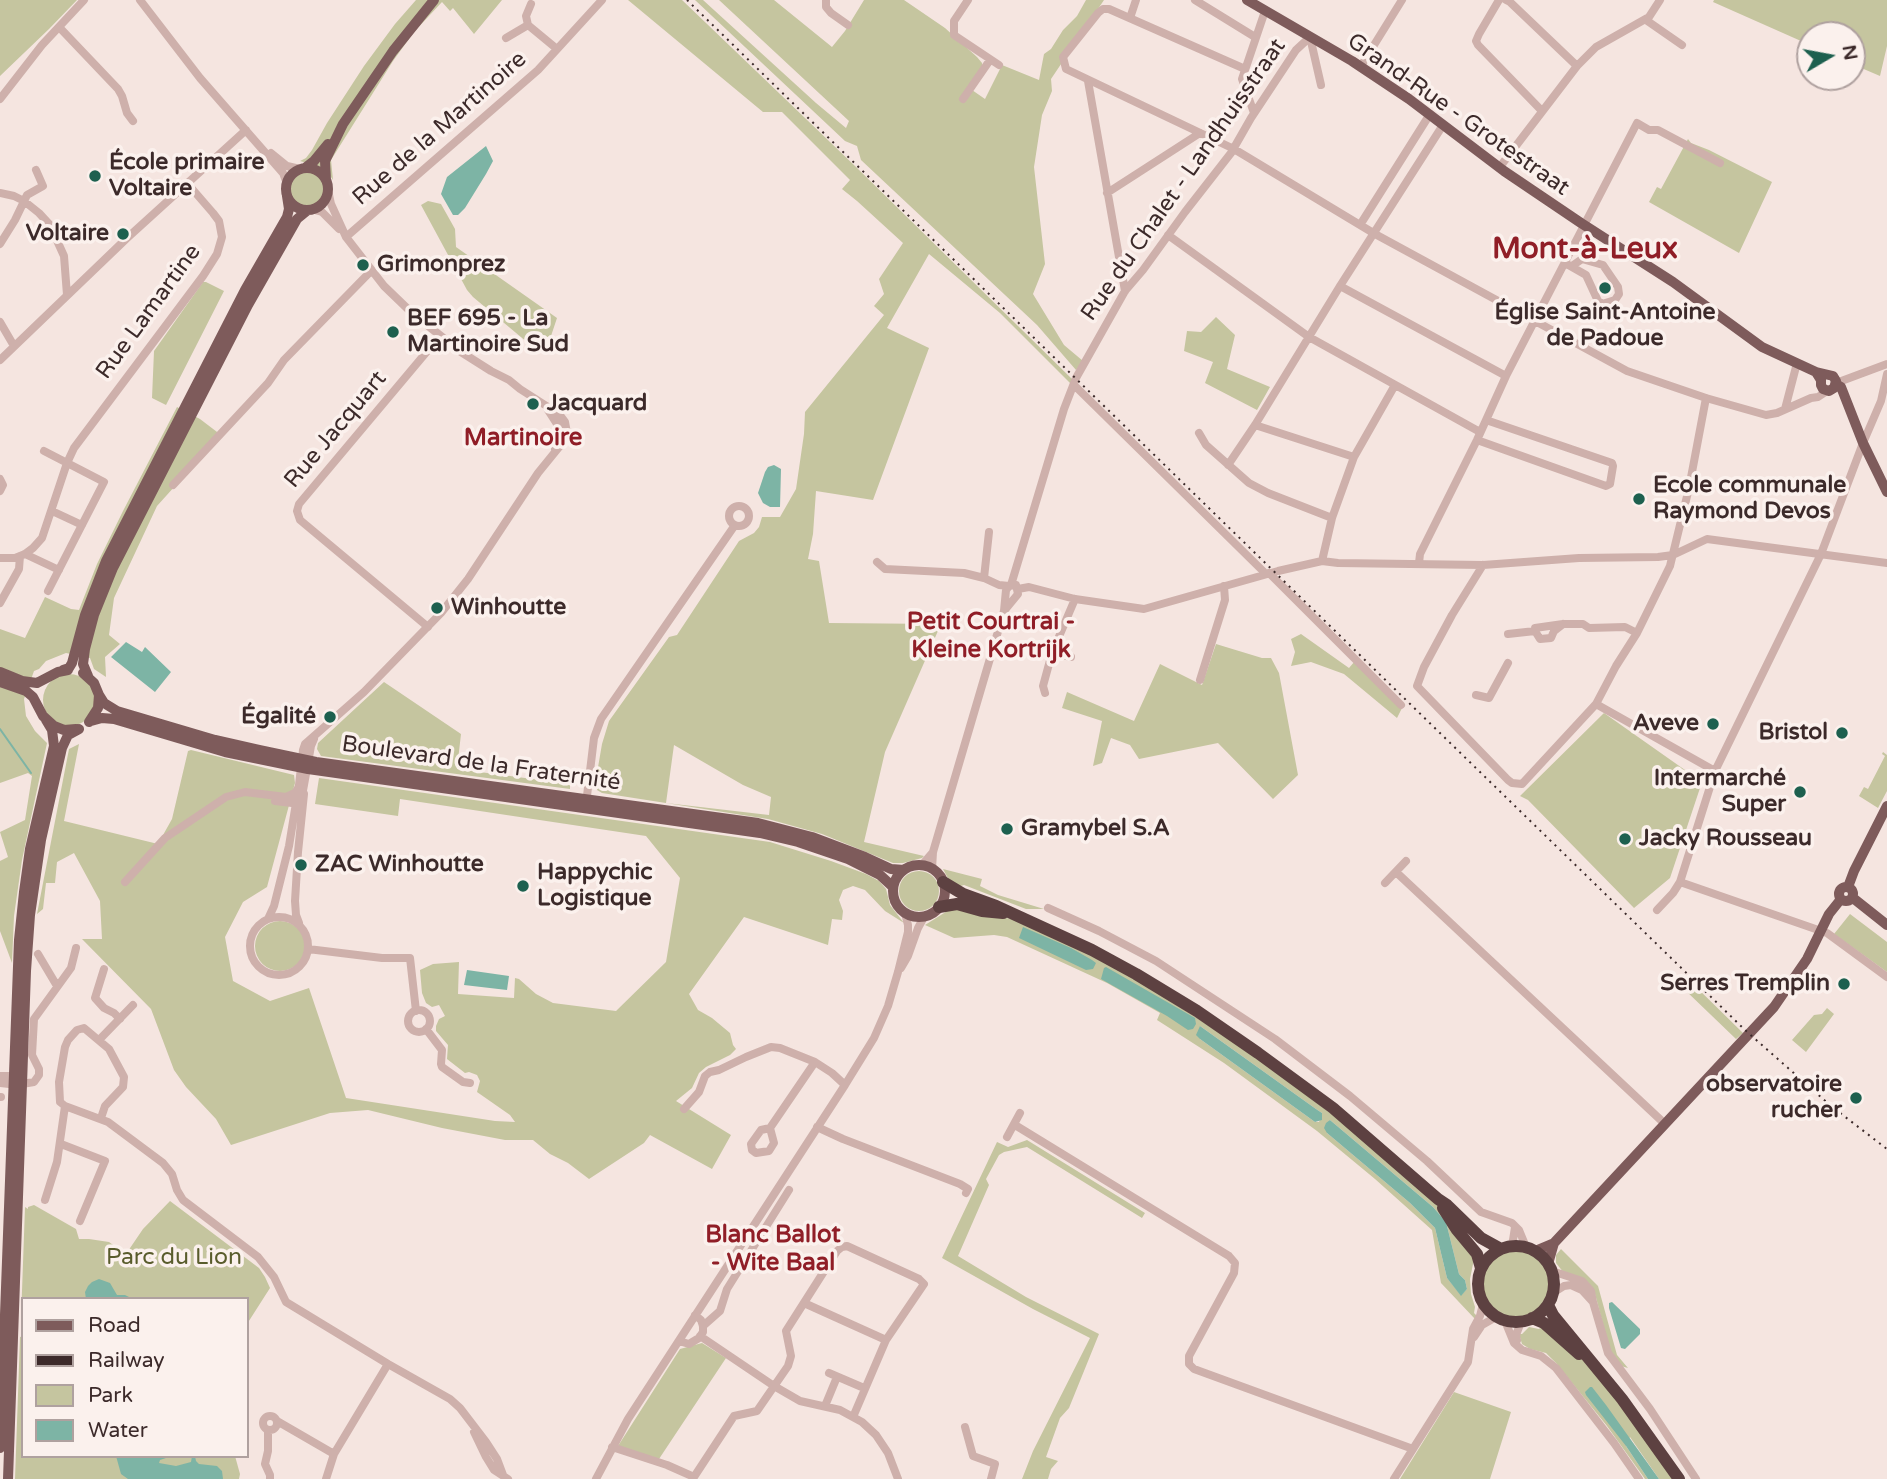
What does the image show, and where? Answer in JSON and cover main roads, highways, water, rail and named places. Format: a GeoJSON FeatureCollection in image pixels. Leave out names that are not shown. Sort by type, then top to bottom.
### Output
{"type":"FeatureCollection","features":[{"type":"Feature","properties":{"kind":"highway"},"geometry":{"type":"LineString","coordinates":[[943,882],[956,891],[996,906],[1092,950],[1208,1018],[1333,1108],[1447,1205],[1481,1238],[1506,1247],[1530,1249],[1550,1268],[1554,1282],[1551,1299],[1553,1315],[1595,1364],[1678,1479]]}},
{"type":"Feature","properties":{"kind":"highway"},"geometry":{"type":"LineString","coordinates":[[939,907],[957,904],[982,911],[1010,913]]}},
{"type":"Feature","properties":{"kind":"highway"},"geometry":{"type":"LineString","coordinates":[[1437,1199],[1477,1254],[1481,1268]]}},
{"type":"Feature","properties":{"kind":"highway"},"geometry":{"type":"LineString","coordinates":[[1506,1247],[1491,1255],[1481,1268],[1477,1284],[1483,1304],[1501,1319],[1544,1323],[1575,1351],[1595,1364]]}},
{"type":"Feature","properties":{"kind":"highway"},"geometry":{"type":"LineString","coordinates":[[1527,1320],[1542,1312],[1551,1299]]}},
{"type":"Feature","properties":{"kind":"main road"},"geometry":{"type":"LineString","coordinates":[[0,672],[37,683],[69,668],[85,615],[106,561],[240,300],[287,217],[287,184],[292,174],[316,160],[393,51],[434,0]]}},
{"type":"Feature","properties":{"kind":"main road","name":"Grand-Rue - Grotestraat"},"geometry":{"type":"LineString","coordinates":[[1247,0],[1361,66],[1430,114],[1499,168],[1673,282],[1762,347],[1797,363],[1828,382],[1844,397],[1887,492]]}},
{"type":"Feature","properties":{"kind":"main road"},"geometry":{"type":"LineString","coordinates":[[0,1448],[3,1289],[30,915],[37,860],[63,744],[68,735],[91,720],[98,709],[99,695],[94,682],[83,668],[83,655],[94,615],[113,568],[248,305],[297,219],[322,203],[327,185],[325,161],[343,124]]}},
{"type":"Feature","properties":{"kind":"main road"},"geometry":{"type":"LineString","coordinates":[[303,168],[317,171],[327,185]]}},
{"type":"Feature","properties":{"kind":"main road"},"geometry":{"type":"LineString","coordinates":[[287,196],[297,207],[310,209]]}},
{"type":"Feature","properties":{"kind":"main road"},"geometry":{"type":"LineString","coordinates":[[63,670],[88,676]]}},
{"type":"Feature","properties":{"kind":"main road"},"geometry":{"type":"LineString","coordinates":[[39,706],[40,692],[47,679]]}},
{"type":"Feature","properties":{"kind":"main road"},"geometry":{"type":"LineString","coordinates":[[0,682],[33,696],[52,730],[54,742],[36,820],[24,892],[18,964],[19,1081],[8,1479]]}},
{"type":"Feature","properties":{"kind":"main road","name":"Boulevard de la Fraternité"},"geometry":{"type":"LineString","coordinates":[[99,695],[104,703],[117,711],[305,764]]}},
{"type":"Feature","properties":{"kind":"main road","name":"Boulevard de la Fraternité"},"geometry":{"type":"LineString","coordinates":[[91,720],[114,719],[198,744],[305,764],[586,803],[760,833],[864,861]]}},
{"type":"Feature","properties":{"kind":"main road"},"geometry":{"type":"LineString","coordinates":[[46,720],[59,729],[79,729]]}},
{"type":"Feature","properties":{"kind":"main road"},"geometry":{"type":"LineString","coordinates":[[1848,887],[1887,806]]}},
{"type":"Feature","properties":{"kind":"main road"},"geometry":{"type":"LineString","coordinates":[[864,861],[904,870]]}},
{"type":"Feature","properties":{"kind":"main road"},"geometry":{"type":"LineString","coordinates":[[864,861],[894,887]]}},
{"type":"Feature","properties":{"kind":"main road"},"geometry":{"type":"LineString","coordinates":[[912,866],[932,869],[943,882],[944,895],[939,907],[924,916],[915,917],[905,913],[895,902],[894,887],[897,878],[912,866]]}},
{"type":"Feature","properties":{"kind":"main road"},"geometry":{"type":"LineString","coordinates":[[1848,887],[1853,891],[1853,898]]}},
{"type":"Feature","properties":{"kind":"main road"},"geometry":{"type":"LineString","coordinates":[[1841,899],[1840,891],[1848,887]]}},
{"type":"Feature","properties":{"kind":"main road"},"geometry":{"type":"LineString","coordinates":[[1841,899],[1847,902],[1853,898]]}},
{"type":"Feature","properties":{"kind":"main road"},"geometry":{"type":"LineString","coordinates":[[1853,898],[1887,925]]}},
{"type":"Feature","properties":{"kind":"main road"},"geometry":{"type":"LineString","coordinates":[[1530,1249],[1554,1243],[1774,1007],[1807,959],[1835,904],[1841,899]]}},
{"type":"Feature","properties":{"kind":"main road"},"geometry":{"type":"LineString","coordinates":[[1550,1268],[1554,1243]]}},
{"type":"Feature","properties":{"kind":"water"},"geometry":{"type":"Polygon","coordinates":[[[486,146],[493,161],[465,208],[458,215],[453,215],[441,194],[447,177],[486,146]]]}},
{"type":"Feature","properties":{"kind":"water"},"geometry":{"type":"Polygon","coordinates":[[[774,465],[781,469],[780,507],[770,507],[763,503],[758,493],[765,472],[768,467],[774,465]]]}},
{"type":"Feature","properties":{"kind":"water"},"geometry":{"type":"Polygon","coordinates":[[[126,642],[142,652],[145,647],[171,672],[155,692],[111,657],[126,642]]]}},
{"type":"Feature","properties":{"kind":"water"},"geometry":{"type":"Polygon","coordinates":[[[1023,927],[1092,960],[1096,963],[1093,969],[1086,970],[1019,938],[1023,927]]]}},
{"type":"Feature","properties":{"kind":"water"},"geometry":{"type":"Polygon","coordinates":[[[1106,967],[1195,1018],[1193,1029],[1188,1030],[1101,979],[1106,967]]]}},
{"type":"Feature","properties":{"kind":"water"},"geometry":{"type":"Polygon","coordinates":[[[467,970],[509,976],[507,990],[464,985],[467,970]]]}},
{"type":"Feature","properties":{"kind":"water"},"geometry":{"type":"Polygon","coordinates":[[[1200,1026],[1322,1113],[1322,1120],[1315,1122],[1200,1039],[1196,1035],[1200,1026]]]}},
{"type":"Feature","properties":{"kind":"water"},"geometry":{"type":"Polygon","coordinates":[[[1330,1120],[1433,1207],[1446,1222],[1459,1274],[1465,1280],[1467,1289],[1461,1296],[1447,1278],[1435,1228],[1410,1203],[1327,1133],[1324,1128],[1330,1120]]]}},
{"type":"Feature","properties":{"kind":"water"},"geometry":{"type":"Polygon","coordinates":[[[99,1279],[110,1283],[117,1295],[129,1297],[86,1297],[85,1292],[92,1282],[99,1279]]]}},
{"type":"Feature","properties":{"kind":"water"},"geometry":{"type":"Polygon","coordinates":[[[1612,1302],[1640,1329],[1640,1334],[1625,1349],[1621,1348],[1609,1308],[1609,1303],[1612,1302]]]}},
{"type":"Feature","properties":{"kind":"water"},"geometry":{"type":"Polygon","coordinates":[[[1590,1387],[1659,1479],[1648,1479],[1586,1395],[1585,1392],[1590,1387]]]}},
{"type":"Feature","properties":{"kind":"water"},"geometry":{"type":"Polygon","coordinates":[[[117,1458],[166,1458],[159,1463],[176,1466],[195,1458],[199,1464],[217,1466],[222,1471],[223,1479],[128,1479],[121,1474],[117,1458]]]}},
{"type":"Feature","properties":{"kind":"waterway"},"geometry":{"type":"LineString","coordinates":[[0,729],[31,773]]}},
{"type":"Feature","properties":{"kind":"railway"},"geometry":{"type":"LineString","coordinates":[[687,0],[1745,1030],[1831,1106],[1887,1149]]}},
{"type":"Feature","properties":{"kind":"place","name":"École primaire Voltaire"},"geometry":{"type":"Point","coordinates":[95,176]}},
{"type":"Feature","properties":{"kind":"place","name":"Voltaire"},"geometry":{"type":"Point","coordinates":[123,234]}},
{"type":"Feature","properties":{"kind":"place","name":"Grimonprez"},"geometry":{"type":"Point","coordinates":[363,265]}},
{"type":"Feature","properties":{"kind":"place","name":"Église Saint-Antoine de Padoue"},"geometry":{"type":"Point","coordinates":[1605,288]}},
{"type":"Feature","properties":{"kind":"place","name":"BEF 695 - La Martinoire Sud"},"geometry":{"type":"Point","coordinates":[393,332]}},
{"type":"Feature","properties":{"kind":"place","name":"Jacquard"},"geometry":{"type":"Point","coordinates":[533,404]}},
{"type":"Feature","properties":{"kind":"place","name":"Ecole communale Raymond Devos"},"geometry":{"type":"Point","coordinates":[1639,499]}},
{"type":"Feature","properties":{"kind":"place","name":"Winhoutte"},"geometry":{"type":"Point","coordinates":[437,608]}},
{"type":"Feature","properties":{"kind":"place","name":"Égalité"},"geometry":{"type":"Point","coordinates":[330,717]}},
{"type":"Feature","properties":{"kind":"place","name":"Aveve"},"geometry":{"type":"Point","coordinates":[1713,724]}},
{"type":"Feature","properties":{"kind":"place","name":"Bristol"},"geometry":{"type":"Point","coordinates":[1842,733]}},
{"type":"Feature","properties":{"kind":"place","name":"Intermarché Super"},"geometry":{"type":"Point","coordinates":[1800,792]}},
{"type":"Feature","properties":{"kind":"place","name":"Gramybel S.A"},"geometry":{"type":"Point","coordinates":[1007,829]}},
{"type":"Feature","properties":{"kind":"place","name":"Jacky Rousseau"},"geometry":{"type":"Point","coordinates":[1625,839]}},
{"type":"Feature","properties":{"kind":"place","name":"ZAC Winhoutte"},"geometry":{"type":"Point","coordinates":[301,865]}},
{"type":"Feature","properties":{"kind":"place","name":"Happychic Logistique"},"geometry":{"type":"Point","coordinates":[523,886]}},
{"type":"Feature","properties":{"kind":"place","name":"Serres Tremplin"},"geometry":{"type":"Point","coordinates":[1844,984]}},
{"type":"Feature","properties":{"kind":"place","name":"observatoire rucher"},"geometry":{"type":"Point","coordinates":[1856,1098]}},
{"type":"Feature","properties":{"kind":"district","name":"Mont-à-Leux"},"geometry":{"type":"Point","coordinates":[1585,250]}},
{"type":"Feature","properties":{"kind":"district","name":"Martinoire"},"geometry":{"type":"Point","coordinates":[523,439]}},
{"type":"Feature","properties":{"kind":"district","name":"Petit Courtrai - Kleine Kortrijk"},"geometry":{"type":"Point","coordinates":[991,637]}},
{"type":"Feature","properties":{"kind":"district","name":"Blanc Ballot - Wite Baal"},"geometry":{"type":"Point","coordinates":[773,1250]}},
{"type":"Feature","properties":{"kind":"park label","name":"Parc du Lion"},"geometry":{"type":"Point","coordinates":[174,1258]}}]}
